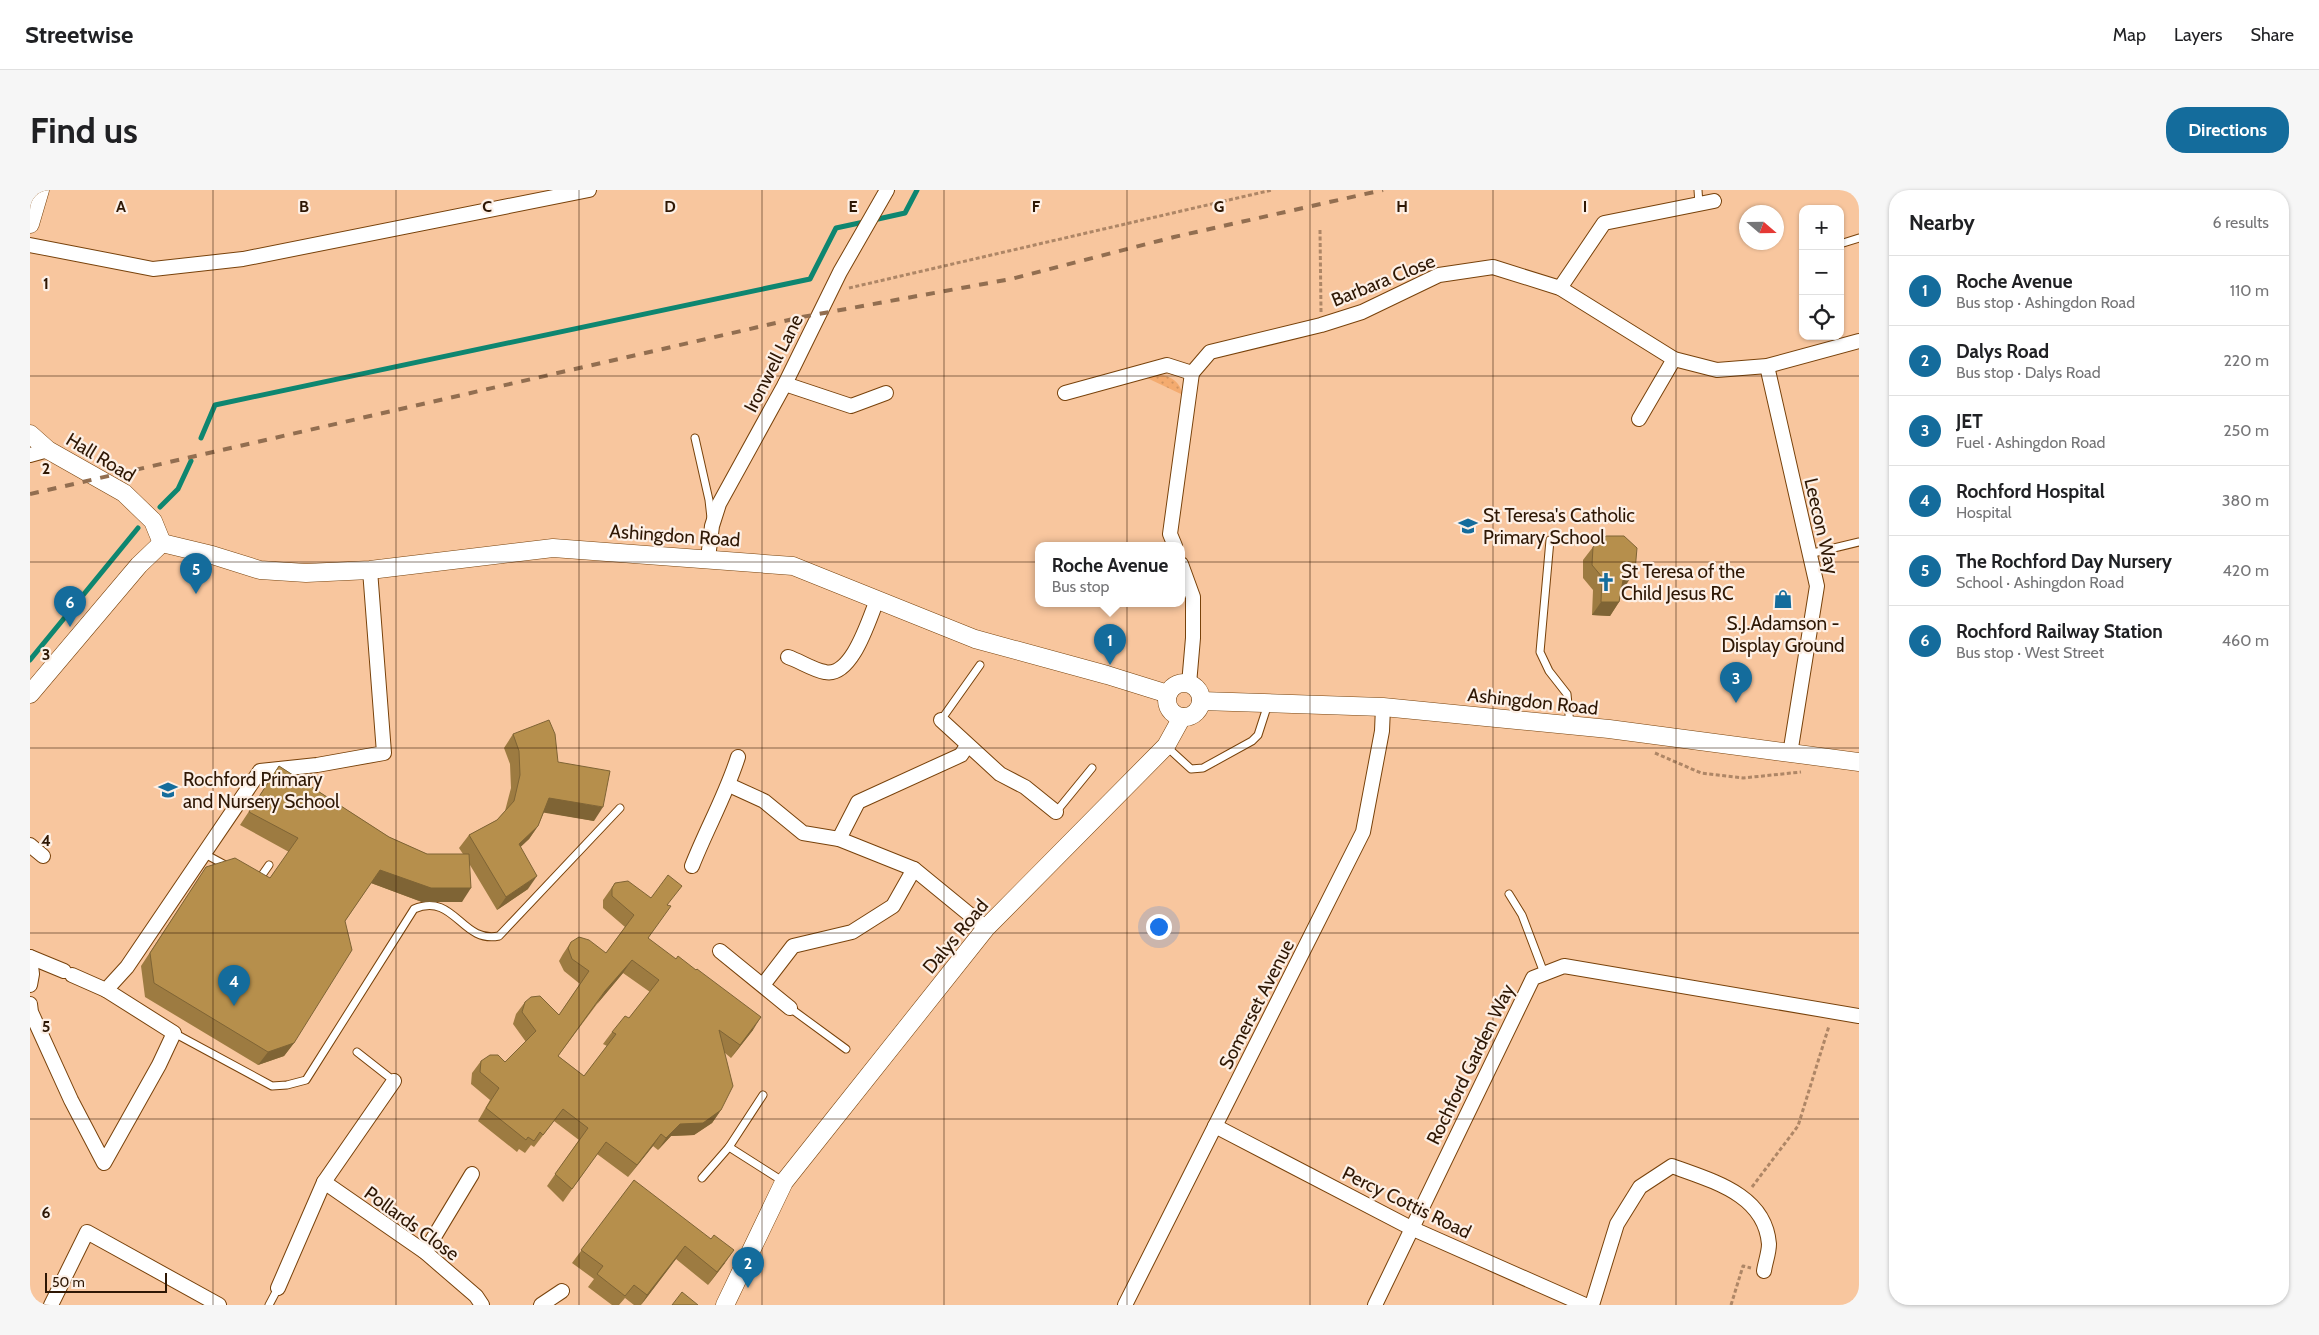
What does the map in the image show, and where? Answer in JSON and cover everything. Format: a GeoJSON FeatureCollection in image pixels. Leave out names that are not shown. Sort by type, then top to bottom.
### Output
{"type":"FeatureCollection","features":[{"type":"Feature","properties":{"kind":"street"},"geometry":{"type":"LineString","coordinates":[[30,224],[40,190]]}},
{"type":"Feature","properties":{"kind":"street"},"geometry":{"type":"LineString","coordinates":[[30,245],[153,269],[243,258],[589,190]]}},
{"type":"Feature","properties":{"kind":"street","name":"Ironwell Lane"},"geometry":{"type":"LineString","coordinates":[[708,558],[712,526],[720,504],[785,384],[830,293],[887,190]]}},
{"type":"Feature","properties":{"kind":"street"},"geometry":{"type":"LineString","coordinates":[[1560,288],[1604,223],[1698,197],[1714,201]]}},
{"type":"Feature","properties":{"kind":"street","name":"Barbara Close"},"geometry":{"type":"LineString","coordinates":[[1192,373],[1210,352],[1321,325],[1362,312],[1439,275],[1494,267],[1560,288],[1674,359],[1717,370],[1767,366],[1859,341]]}},
{"type":"Feature","properties":{"kind":"street"},"geometry":{"type":"LineString","coordinates":[[1639,419],[1674,359]]}},
{"type":"Feature","properties":{"kind":"street"},"geometry":{"type":"LineString","coordinates":[[1065,393],[1167,365],[1192,373],[1170,534],[1173,542]]}},
{"type":"Feature","properties":{"kind":"street","name":"Leecon Way"},"geometry":{"type":"LineString","coordinates":[[1767,366],[1817,586],[1790,754]]}},
{"type":"Feature","properties":{"kind":"street"},"geometry":{"type":"LineString","coordinates":[[785,384],[851,406],[886,393]]}},
{"type":"Feature","properties":{"kind":"street","name":"Hall Road"},"geometry":{"type":"LineString","coordinates":[[30,434],[48,450],[124,493],[152,521],[162,543]]}},
{"type":"Feature","properties":{"kind":"street"},"geometry":{"type":"LineString","coordinates":[[30,455],[48,450]]}},
{"type":"Feature","properties":{"kind":"street"},"geometry":{"type":"LineString","coordinates":[[30,694],[139,565],[162,543]]}},
{"type":"Feature","properties":{"kind":"street","name":"Ashingdon Road"},"geometry":{"type":"LineString","coordinates":[[162,543],[212,555],[260,570],[306,573],[370,570],[552,548],[708,558],[794,566],[975,639],[1107,675],[1168,694]]}},
{"type":"Feature","properties":{"kind":"street"},"geometry":{"type":"LineString","coordinates":[[106,990],[127,967],[260,772],[317,765],[384,753],[370,570]]}},
{"type":"Feature","properties":{"kind":"street"},"geometry":{"type":"LineString","coordinates":[[1185,584],[1193,597],[1193,638],[1189,684]]}},
{"type":"Feature","properties":{"kind":"street"},"geometry":{"type":"LineString","coordinates":[[788,657],[826,672],[835,671],[843,667],[856,648],[877,600]]}},
{"type":"Feature","properties":{"kind":"street"},"geometry":{"type":"LineString","coordinates":[[1178,684],[1189,684],[1198,690],[1201,701],[1193,715],[1182,717],[1169,709],[1168,694],[1178,684]]}},
{"type":"Feature","properties":{"kind":"street","name":"Ashingdon Road"},"geometry":{"type":"LineString","coordinates":[[1201,701],[1383,707],[1570,726],[1859,762]]}},
{"type":"Feature","properties":{"kind":"street","name":"Somerset Avenue"},"geometry":{"type":"LineString","coordinates":[[1125,1305],[1363,832],[1382,731],[1383,707]]}},
{"type":"Feature","properties":{"kind":"street","name":"Dalys Road"},"geometry":{"type":"LineString","coordinates":[[725,1305],[784,1182],[986,928],[1166,746],[1182,717]]}},
{"type":"Feature","properties":{"kind":"street"},"geometry":{"type":"LineString","coordinates":[[942,720],[967,746],[1000,774],[1025,787],[1056,812]]}},
{"type":"Feature","properties":{"kind":"street"},"geometry":{"type":"LineString","coordinates":[[839,839],[858,802],[961,755],[967,746]]}},
{"type":"Feature","properties":{"kind":"street"},"geometry":{"type":"LineString","coordinates":[[692,866],[710,822],[729,785],[738,757]]}},
{"type":"Feature","properties":{"kind":"street"},"geometry":{"type":"LineString","coordinates":[[729,785],[764,801],[802,833],[839,839],[914,869],[986,928]]}},
{"type":"Feature","properties":{"kind":"street"},"geometry":{"type":"LineString","coordinates":[[30,845],[43,856]]}},
{"type":"Feature","properties":{"kind":"street"},"geometry":{"type":"LineString","coordinates":[[763,985],[793,946],[852,932],[893,906],[914,869]]}},
{"type":"Feature","properties":{"kind":"street"},"geometry":{"type":"LineString","coordinates":[[720,952],[790,1008]]}},
{"type":"Feature","properties":{"kind":"street"},"geometry":{"type":"LineString","coordinates":[[30,985],[32,974],[30,957],[106,990],[174,1033],[159,1065],[104,1163],[50,1057],[31,1012],[30,1004]]}},
{"type":"Feature","properties":{"kind":"street","name":"Rochford Garden Way"},"geometry":{"type":"LineString","coordinates":[[1375,1305],[1533,978],[1564,966],[1859,1016]]}},
{"type":"Feature","properties":{"kind":"street"},"geometry":{"type":"LineString","coordinates":[[278,1288],[324,1182],[394,1081]]}},
{"type":"Feature","properties":{"kind":"street","name":"Percy Cottis Road"},"geometry":{"type":"LineString","coordinates":[[1215,1126],[1411,1228],[1585,1305]]}},
{"type":"Feature","properties":{"kind":"street"},"geometry":{"type":"LineString","coordinates":[[1592,1305],[1617,1224],[1640,1187],[1672,1166],[1712,1181],[1744,1197],[1762,1216],[1769,1245],[1764,1271]]}},
{"type":"Feature","properties":{"kind":"street"},"geometry":{"type":"LineString","coordinates":[[425,1252],[472,1174]]}},
{"type":"Feature","properties":{"kind":"street","name":"Pollards Close"},"geometry":{"type":"LineString","coordinates":[[324,1182],[425,1252],[476,1302]]}},
{"type":"Feature","properties":{"kind":"street"},"geometry":{"type":"LineString","coordinates":[[51,1305],[87,1232],[219,1305]]}},
{"type":"Feature","properties":{"kind":"street"},"geometry":{"type":"LineString","coordinates":[[541,1305],[562,1291]]}},
{"type":"Feature","properties":{"kind":"lane"},"geometry":{"type":"LineString","coordinates":[[1844,243],[1859,238]]}},
{"type":"Feature","properties":{"kind":"lane"},"geometry":{"type":"LineString","coordinates":[[695,438],[709,500],[712,526]]}},
{"type":"Feature","properties":{"kind":"lane"},"geometry":{"type":"LineString","coordinates":[[1550,540],[1540,652],[1548,671],[1566,694],[1570,726]]}},
{"type":"Feature","properties":{"kind":"lane"},"geometry":{"type":"LineString","coordinates":[[1810,554],[1859,542]]}},
{"type":"Feature","properties":{"kind":"lane"},"geometry":{"type":"LineString","coordinates":[[942,720],[980,665]]}},
{"type":"Feature","properties":{"kind":"lane"},"geometry":{"type":"LineString","coordinates":[[1166,746],[1191,769],[1203,768],[1258,735],[1268,704]]}},
{"type":"Feature","properties":{"kind":"lane"},"geometry":{"type":"LineString","coordinates":[[1056,812],[1092,768]]}},
{"type":"Feature","properties":{"kind":"lane"},"geometry":{"type":"LineString","coordinates":[[174,1033],[272,1086],[287,1085],[306,1080],[414,909],[429,905],[438,906],[480,936],[489,938],[499,936],[620,808]]}},
{"type":"Feature","properties":{"kind":"lane"},"geometry":{"type":"LineString","coordinates":[[203,853],[234,870]]}},
{"type":"Feature","properties":{"kind":"lane"},"geometry":{"type":"LineString","coordinates":[[250,879],[260,878],[268,865]]}},
{"type":"Feature","properties":{"kind":"lane"},"geometry":{"type":"LineString","coordinates":[[1509,894],[1522,915],[1544,973]]}},
{"type":"Feature","properties":{"kind":"lane"},"geometry":{"type":"LineString","coordinates":[[790,1008],[846,1050]]}},
{"type":"Feature","properties":{"kind":"lane"},"geometry":{"type":"LineString","coordinates":[[357,1052],[394,1081]]}},
{"type":"Feature","properties":{"kind":"lane"},"geometry":{"type":"LineString","coordinates":[[702,1178],[730,1147],[763,1095]]}},
{"type":"Feature","properties":{"kind":"lane"},"geometry":{"type":"LineString","coordinates":[[730,1147],[784,1182]]}},
{"type":"Feature","properties":{"kind":"lane"},"geometry":{"type":"LineString","coordinates":[[269,1305],[278,1288]]}},
{"type":"Feature","properties":{"kind":"path"},"geometry":{"type":"LineString","coordinates":[[830,293],[1272,190]]}},
{"type":"Feature","properties":{"kind":"path"},"geometry":{"type":"LineString","coordinates":[[1320,230],[1321,325]]}},
{"type":"Feature","properties":{"kind":"path"},"geometry":{"type":"LineString","coordinates":[[1649,750],[1701,773],[1743,778],[1811,773]]}},
{"type":"Feature","properties":{"kind":"path"},"geometry":{"type":"LineString","coordinates":[[1744,1197],[1798,1126],[1833,1012]]}},
{"type":"Feature","properties":{"kind":"path"},"geometry":{"type":"LineString","coordinates":[[1731,1305],[1743,1266],[1764,1271]]}},
{"type":"Feature","properties":{"kind":"shaded area"},"geometry":{"type":"Polygon","coordinates":[[[1158,375],[1167,376],[1174,380],[1180,386],[1183,395],[1147,378],[1158,375]]]}},
{"type":"Feature","properties":{"kind":"building","name":"St Teresa of the Child Jesus RC"},"geometry":{"type":"Polygon","coordinates":[[[1606,536],[1624,536],[1637,548],[1635,571],[1623,580],[1619,602],[1601,602],[1602,577],[1592,565],[1593,547],[1606,536]]]}},
{"type":"Feature","properties":{"kind":"building"},"geometry":{"type":"Polygon","coordinates":[[[549,720],[555,734],[558,762],[610,771],[603,807],[549,798],[538,826],[519,844],[537,876],[506,897],[469,835],[497,820],[514,801],[520,775],[519,751],[513,734],[549,720]]]}},
{"type":"Feature","properties":{"kind":"building"},"geometry":{"type":"Polygon","coordinates":[[[279,766],[389,837],[427,854],[469,854],[471,888],[431,888],[380,870],[345,921],[352,950],[294,1043],[268,1052],[154,983],[150,953],[206,867],[235,858],[270,878],[298,838],[249,812],[279,766]]]}},
{"type":"Feature","properties":{"kind":"building"},"geometry":{"type":"Polygon","coordinates":[[[668,875],[682,886],[667,905],[671,906],[648,938],[676,959],[678,956],[697,969],[761,1017],[740,1045],[719,1030],[733,1086],[721,1110],[703,1123],[680,1124],[666,1138],[661,1134],[637,1165],[606,1142],[572,1189],[555,1174],[588,1128],[563,1109],[543,1135],[540,1132],[534,1141],[528,1137],[526,1140],[486,1108],[499,1088],[480,1072],[481,1061],[490,1055],[498,1055],[505,1062],[536,1031],[522,1012],[525,1002],[531,997],[540,996],[559,1015],[589,971],[572,959],[568,948],[571,942],[579,937],[589,940],[606,953],[634,915],[612,896],[612,888],[615,883],[628,881],[651,898],[668,875]],[[632,960],[605,991],[558,1056],[584,1076],[616,1034],[612,1032],[625,1016],[629,1018],[659,980],[632,960]]]}},
{"type":"Feature","properties":{"kind":"building"},"geometry":{"type":"Polygon","coordinates":[[[634,1180],[711,1239],[714,1235],[734,1250],[717,1272],[685,1246],[647,1295],[634,1285],[625,1296],[597,1274],[603,1266],[581,1250],[634,1180]]]}},
{"type":"Feature","properties":{"kind":"building"},"geometry":{"type":"Polygon","coordinates":[[[682,1292],[698,1305],[672,1305],[682,1292]]]}},
{"type":"Feature","properties":{"kind":"waterway"},"geometry":{"type":"LineString","coordinates":[[878,219],[905,213],[917,190]]}},
{"type":"Feature","properties":{"kind":"waterway"},"geometry":{"type":"LineString","coordinates":[[201,438],[215,405],[810,279],[836,228],[864,222]]}},
{"type":"Feature","properties":{"kind":"waterway"},"geometry":{"type":"LineString","coordinates":[[160,507],[178,489],[191,461]]}},
{"type":"Feature","properties":{"kind":"waterway"},"geometry":{"type":"LineString","coordinates":[[30,660],[138,528]]}},
{"type":"Feature","properties":{"kind":"railway"},"geometry":{"type":"LineString","coordinates":[[30,494],[802,317],[1011,279],[1174,237],[1383,190]]}},
{"type":"Feature","properties":{"kind":"place","name":"St Teresa's Catholic Primary School"},"geometry":{"type":"Point","coordinates":[1468,526]}},
{"type":"Feature","properties":{"kind":"place","name":"St Teresa of the Child Jesus RC"},"geometry":{"type":"Point","coordinates":[1606,582]}},
{"type":"Feature","properties":{"kind":"place","name":"The Rochford Day Nursery"},"geometry":{"type":"Point","coordinates":[196,594]}},
{"type":"Feature","properties":{"kind":"place","name":"S.J.Adamson - Display Ground"},"geometry":{"type":"Point","coordinates":[1783,599]}},
{"type":"Feature","properties":{"kind":"place","name":"Rochford Railway Station"},"geometry":{"type":"Point","coordinates":[70,627]}},
{"type":"Feature","properties":{"kind":"place","name":"Roche Avenue"},"geometry":{"type":"Point","coordinates":[1110,665]}},
{"type":"Feature","properties":{"kind":"place","name":"JET"},"geometry":{"type":"Point","coordinates":[1736,703]}},
{"type":"Feature","properties":{"kind":"place","name":"Rochford Primary and Nursery School"},"geometry":{"type":"Point","coordinates":[168,790]}},
{"type":"Feature","properties":{"kind":"place","name":"Rochford Hospital"},"geometry":{"type":"Point","coordinates":[234,1006]}},
{"type":"Feature","properties":{"kind":"place","name":"Dalys Road"},"geometry":{"type":"Point","coordinates":[748,1288]}}]}
